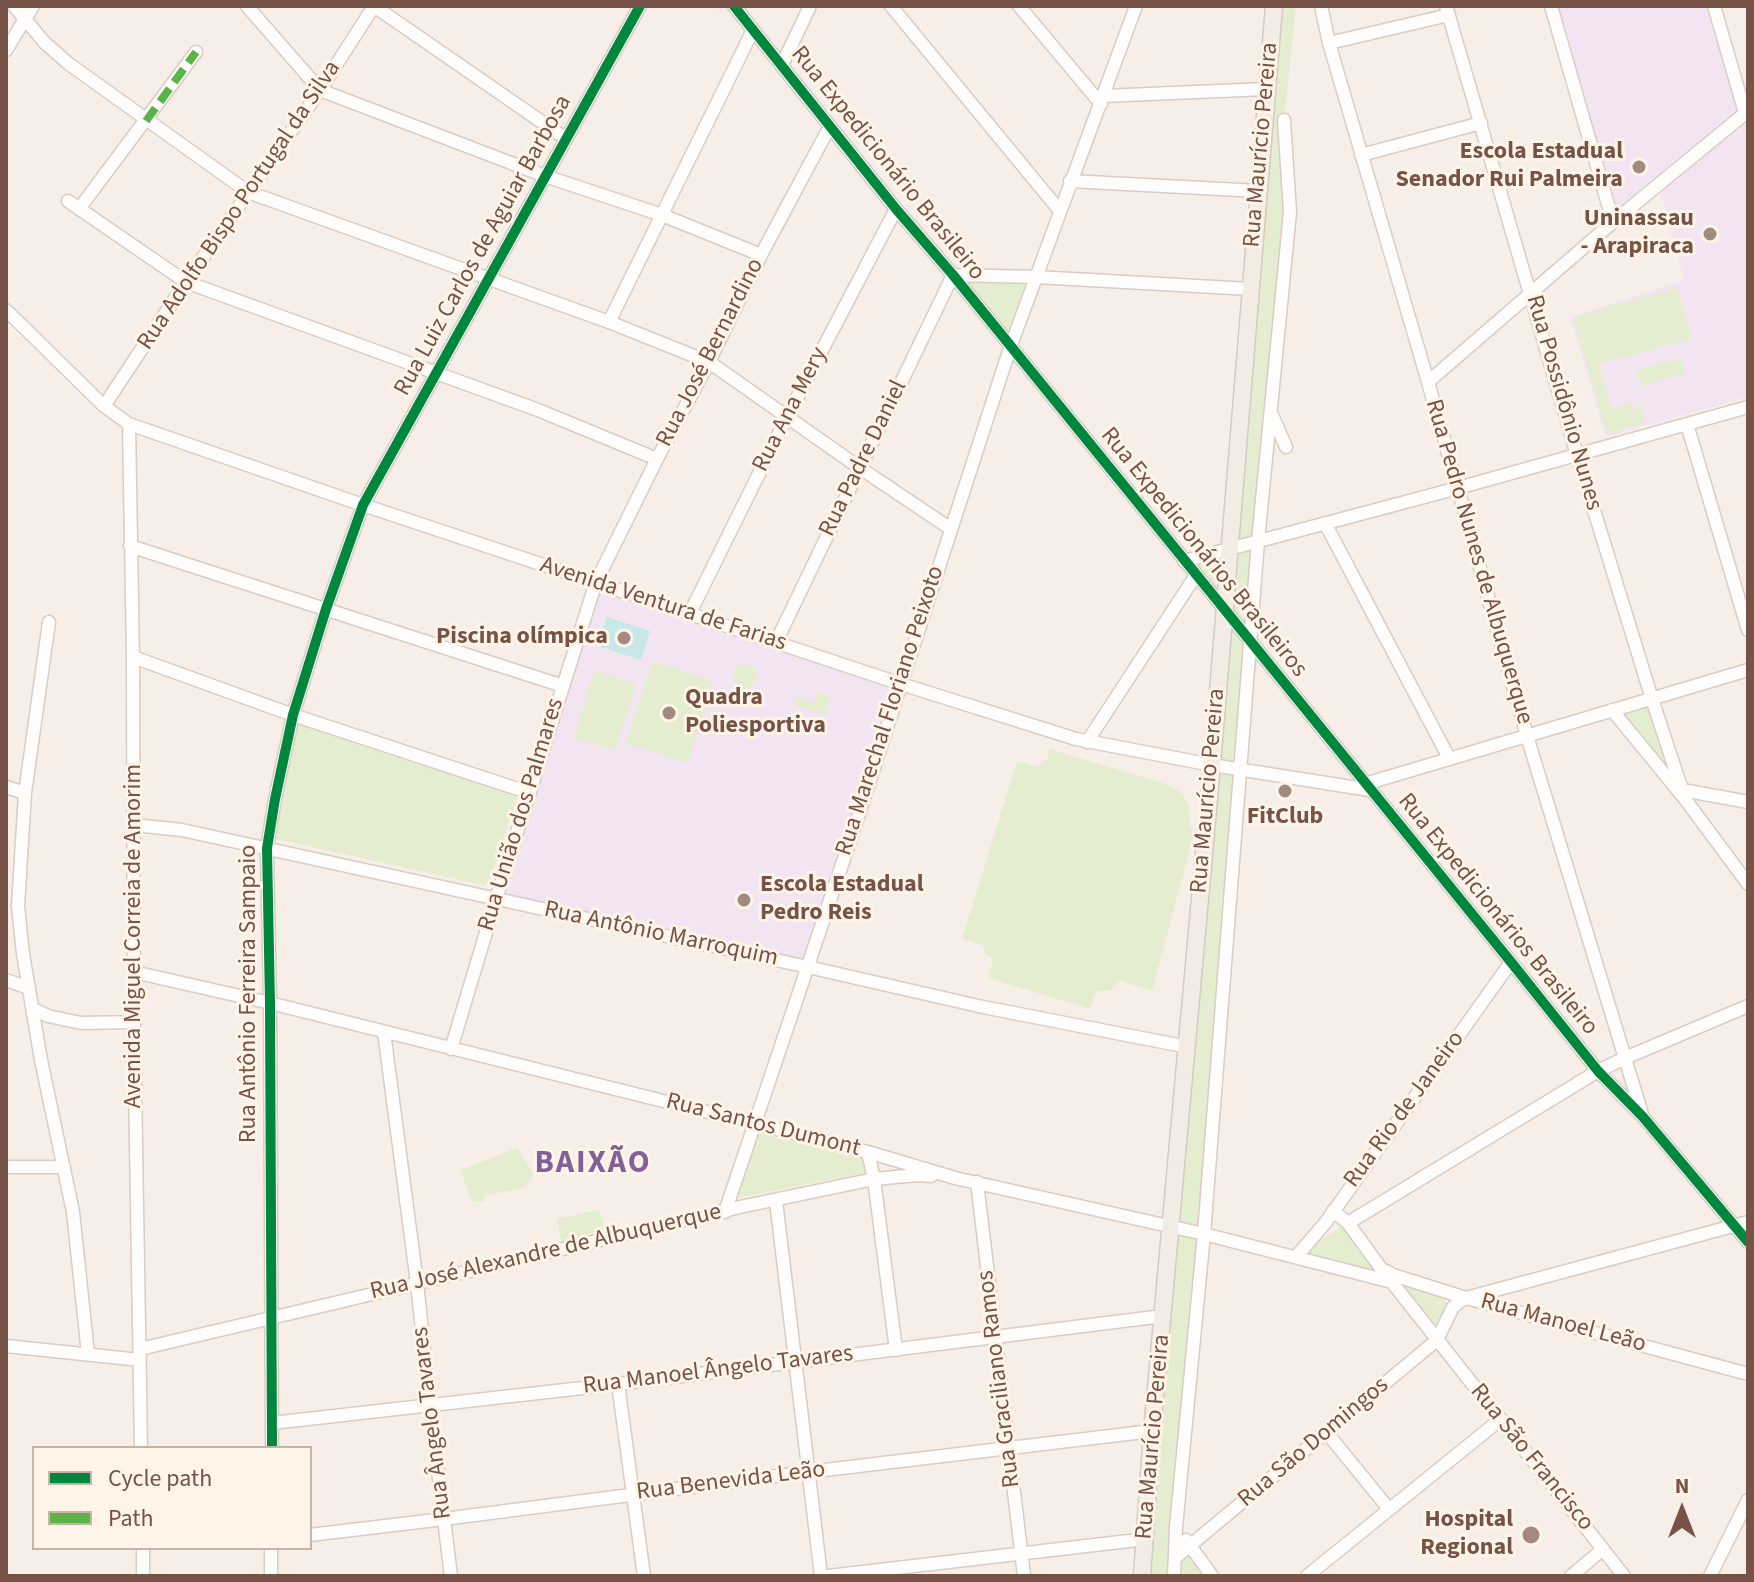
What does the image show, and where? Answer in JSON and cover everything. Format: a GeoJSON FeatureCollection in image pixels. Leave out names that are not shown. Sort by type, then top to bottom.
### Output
{"type":"FeatureCollection","features":[{"type":"Feature","properties":{"kind":"main road","name":"Rua Maurício Pereira"},"geometry":{"type":"LineString","coordinates":[[1142,1576],[1274,6]]}},
{"type":"Feature","properties":{"kind":"street"},"geometry":{"type":"LineString","coordinates":[[14,6],[45,43],[69,64],[248,192],[609,322],[709,362],[951,529]]}},
{"type":"Feature","properties":{"kind":"street"},"geometry":{"type":"LineString","coordinates":[[6,50],[33,6]]}},
{"type":"Feature","properties":{"kind":"street"},"geometry":{"type":"LineString","coordinates":[[247,6],[320,90],[545,176],[662,215],[761,255]]}},
{"type":"Feature","properties":{"kind":"street"},"geometry":{"type":"LineString","coordinates":[[374,6],[565,138]]}},
{"type":"Feature","properties":{"kind":"street","name":"Rua Adolfo Bispo Portugal da Silva"},"geometry":{"type":"LineString","coordinates":[[104,406],[374,6]]}},
{"type":"Feature","properties":{"kind":"street","name":"Rua Luiz Carlos de Aguiar Barbosa"},"geometry":{"type":"LineString","coordinates":[[363,505],[640,6]]}},
{"type":"Feature","properties":{"kind":"street","name":"Rua Expedicionário Brasileiro"},"geometry":{"type":"LineString","coordinates":[[734,6],[1010,348]]}},
{"type":"Feature","properties":{"kind":"street"},"geometry":{"type":"LineString","coordinates":[[782,65],[810,6]]}},
{"type":"Feature","properties":{"kind":"street"},"geometry":{"type":"LineString","coordinates":[[891,6],[1060,211]]}},
{"type":"Feature","properties":{"kind":"street"},"geometry":{"type":"LineString","coordinates":[[1019,6],[1102,100],[1266,89]]}},
{"type":"Feature","properties":{"kind":"street","name":"Rua Marechal Floriano Peixoto"},"geometry":{"type":"LineString","coordinates":[[725,1212],[1010,348],[1136,6]]}},
{"type":"Feature","properties":{"kind":"street","name":"Rua Pedro Nunes de Albuquerque"},"geometry":{"type":"LineString","coordinates":[[1321,6],[1527,736],[1643,1117]]}},
{"type":"Feature","properties":{"kind":"street"},"geometry":{"type":"LineString","coordinates":[[1551,6],[1613,222]]}},
{"type":"Feature","properties":{"kind":"street"},"geometry":{"type":"LineString","coordinates":[[1428,382],[1613,222],[1747,112],[1714,6]]}},
{"type":"Feature","properties":{"kind":"street"},"geometry":{"type":"LineString","coordinates":[[1329,43],[1447,10]]}},
{"type":"Feature","properties":{"kind":"street","name":"Rua Possidônio Nunes"},"geometry":{"type":"LineString","coordinates":[[1447,10],[1577,455],[1681,793]]}},
{"type":"Feature","properties":{"kind":"street"},"geometry":{"type":"LineString","coordinates":[[609,322],[753,30]]}},
{"type":"Feature","properties":{"kind":"street"},"geometry":{"type":"LineString","coordinates":[[196,52],[146,121],[73,205],[186,282],[538,410],[657,459]]}},
{"type":"Feature","properties":{"kind":"street","name":"Rua Maurício Pereira"},"geometry":{"type":"LineString","coordinates":[[1174,1576],[1242,768],[1258,541],[1290,212],[1284,120]]}},
{"type":"Feature","properties":{"kind":"street"},"geometry":{"type":"LineString","coordinates":[[1361,155],[1481,123]]}},
{"type":"Feature","properties":{"kind":"street","name":"Rua José Bernardino"},"geometry":{"type":"LineString","coordinates":[[596,582],[761,255],[830,126]]}},
{"type":"Feature","properties":{"kind":"street"},"geometry":{"type":"LineString","coordinates":[[1070,181],[1258,191]]}},
{"type":"Feature","properties":{"kind":"street","name":"Rua Ana Mery"},"geometry":{"type":"LineString","coordinates":[[690,613],[787,417],[896,209]]}},
{"type":"Feature","properties":{"kind":"street"},"geometry":{"type":"LineString","coordinates":[[953,275],[1250,289]]}},
{"type":"Feature","properties":{"kind":"street","name":"Rua Padre Daniel"},"geometry":{"type":"LineString","coordinates":[[776,642],[953,275]]}},
{"type":"Feature","properties":{"kind":"street","name":"Avenida Ventura de Farias"},"geometry":{"type":"LineString","coordinates":[[6,310],[104,406],[129,424],[901,684],[1087,742],[1212,765],[1367,787]]}},
{"type":"Feature","properties":{"kind":"street","name":"Rua Expedicionários Brasileiros"},"geometry":{"type":"LineString","coordinates":[[1010,348],[1367,787]]}},
{"type":"Feature","properties":{"kind":"street"},"geometry":{"type":"LineString","coordinates":[[1184,561],[1748,407]]}},
{"type":"Feature","properties":{"kind":"street"},"geometry":{"type":"LineString","coordinates":[[1271,412],[1286,447]]}},
{"type":"Feature","properties":{"kind":"street","name":"Avenida Miguel Correia de Amorim"},"geometry":{"type":"LineString","coordinates":[[129,424],[141,1446]]}},
{"type":"Feature","properties":{"kind":"street"},"geometry":{"type":"LineString","coordinates":[[1687,424],[1748,630]]}},
{"type":"Feature","properties":{"kind":"street","name":"Rua Antônio Ferreira Sampaio"},"geometry":{"type":"LineString","coordinates":[[272,1446],[267,848],[293,715],[363,505]]}},
{"type":"Feature","properties":{"kind":"street"},"geometry":{"type":"LineString","coordinates":[[1325,523],[1449,758]]}},
{"type":"Feature","properties":{"kind":"street"},"geometry":{"type":"LineString","coordinates":[[130,546],[563,686]]}},
{"type":"Feature","properties":{"kind":"street"},"geometry":{"type":"LineString","coordinates":[[1087,742],[1196,575]]}},
{"type":"Feature","properties":{"kind":"street","name":"Rua União dos Palmares"},"geometry":{"type":"LineString","coordinates":[[451,1049],[596,582]]}},
{"type":"Feature","properties":{"kind":"street"},"geometry":{"type":"LineString","coordinates":[[49,622],[12,878],[41,1060],[73,1212],[88,1354]]}},
{"type":"Feature","properties":{"kind":"street"},"geometry":{"type":"LineString","coordinates":[[133,657],[293,715],[530,793]]}},
{"type":"Feature","properties":{"kind":"street"},"geometry":{"type":"LineString","coordinates":[[1367,787],[1449,758],[1748,670]]}},
{"type":"Feature","properties":{"kind":"street"},"geometry":{"type":"LineString","coordinates":[[1612,710],[1681,793],[1748,884]]}},
{"type":"Feature","properties":{"kind":"street"},"geometry":{"type":"LineString","coordinates":[[1327,782],[1341,774],[1347,762]]}},
{"type":"Feature","properties":{"kind":"street"},"geometry":{"type":"LineString","coordinates":[[6,787],[25,793]]}},
{"type":"Feature","properties":{"kind":"street","name":"Rua Expedicionários Brasileiro"},"geometry":{"type":"LineString","coordinates":[[1367,787],[1598,1071],[1643,1117],[1748,1242]]}},
{"type":"Feature","properties":{"kind":"street"},"geometry":{"type":"LineString","coordinates":[[1681,793],[1748,802]]}},
{"type":"Feature","properties":{"kind":"street","name":"Rua Antônio Marroquim"},"geometry":{"type":"LineString","coordinates":[[134,825],[182,830],[983,1007],[1188,1047]]}},
{"type":"Feature","properties":{"kind":"street"},"geometry":{"type":"LineString","coordinates":[[1734,865],[1748,867]]}},
{"type":"Feature","properties":{"kind":"street","name":"Rua Rio de Janeiro"},"geometry":{"type":"LineString","coordinates":[[1296,1257],[1333,1211],[1511,962]]}},
{"type":"Feature","properties":{"kind":"street","name":"Rua Santos Dumont"},"geometry":{"type":"LineString","coordinates":[[134,972],[868,1152],[955,1178],[1172,1226],[1392,1282]]}},
{"type":"Feature","properties":{"kind":"street"},"geometry":{"type":"LineString","coordinates":[[6,980],[29,988]]}},
{"type":"Feature","properties":{"kind":"street"},"geometry":{"type":"LineString","coordinates":[[1348,1223],[1598,1071],[1748,1006]]}},
{"type":"Feature","properties":{"kind":"street"},"geometry":{"type":"LineString","coordinates":[[33,1009],[48,1016],[81,1023],[134,1022]]}},
{"type":"Feature","properties":{"kind":"street","name":"Rua Ângelo Tavares"},"geometry":{"type":"LineString","coordinates":[[384,1032],[451,1576]]}},
{"type":"Feature","properties":{"kind":"street"},"geometry":{"type":"LineString","coordinates":[[868,1152],[896,1350]]}},
{"type":"Feature","properties":{"kind":"street"},"geometry":{"type":"LineString","coordinates":[[6,1167],[64,1167]]}},
{"type":"Feature","properties":{"kind":"street","name":"Rua José Alexandre de Albuquerque"},"geometry":{"type":"LineString","coordinates":[[6,1346],[88,1354],[140,1354],[417,1283],[874,1179],[917,1175],[955,1178]]}},
{"type":"Feature","properties":{"kind":"street","name":"Rua Graciliano Ramos"},"geometry":{"type":"LineString","coordinates":[[977,1182],[1024,1576]]}},
{"type":"Feature","properties":{"kind":"street"},"geometry":{"type":"LineString","coordinates":[[776,1201],[821,1576]]}},
{"type":"Feature","properties":{"kind":"street","name":"Rua São Francisco"},"geometry":{"type":"LineString","coordinates":[[1333,1211],[1348,1223],[1624,1576]]}},
{"type":"Feature","properties":{"kind":"street"},"geometry":{"type":"LineString","coordinates":[[1437,1340],[1453,1307],[1466,1298],[1748,1222]]}},
{"type":"Feature","properties":{"kind":"street","name":"Rua Manoel Leão"},"geometry":{"type":"LineString","coordinates":[[1380,1267],[1393,1275],[1466,1298],[1748,1374]]}},
{"type":"Feature","properties":{"kind":"street","name":"Rua Manoel Ângelo Tavares"},"geometry":{"type":"LineString","coordinates":[[272,1423],[618,1384],[1163,1316]]}},
{"type":"Feature","properties":{"kind":"street","name":"Rua São Domingos"},"geometry":{"type":"LineString","coordinates":[[1175,1558],[1437,1340]]}},
{"type":"Feature","properties":{"kind":"street"},"geometry":{"type":"LineString","coordinates":[[618,1384],[644,1576]]}},
{"type":"Feature","properties":{"kind":"street"},"geometry":{"type":"LineString","coordinates":[[1307,1576],[1501,1419]]}},
{"type":"Feature","properties":{"kind":"street","name":"Rua Benevida Leão"},"geometry":{"type":"LineString","coordinates":[[312,1535],[1152,1431]]}},
{"type":"Feature","properties":{"kind":"street"},"geometry":{"type":"LineString","coordinates":[[1327,1433],[1389,1509]]}},
{"type":"Feature","properties":{"kind":"street"},"geometry":{"type":"LineString","coordinates":[[1710,1576],[1748,1500]]}},
{"type":"Feature","properties":{"kind":"street"},"geometry":{"type":"LineString","coordinates":[[1176,1527],[1212,1576]]}},
{"type":"Feature","properties":{"kind":"street"},"geometry":{"type":"LineString","coordinates":[[828,1576],[1146,1539]]}},
{"type":"Feature","properties":{"kind":"street"},"geometry":{"type":"LineString","coordinates":[[1571,1576],[1603,1549]]}},
{"type":"Feature","properties":{"kind":"street"},"geometry":{"type":"LineString","coordinates":[[143,1550],[143,1576]]}},
{"type":"Feature","properties":{"kind":"street"},"geometry":{"type":"LineString","coordinates":[[271,1550],[271,1576]]}},
{"type":"Feature","properties":{"kind":"shaded area","name":"Escola Estadual Senador Rui Palmeira"},"geometry":{"type":"Polygon","coordinates":[[[1551,6],[1714,6],[1745,113],[1613,222],[1551,6]]]}},
{"type":"Feature","properties":{"kind":"shaded area"},"geometry":{"type":"Polygon","coordinates":[[[1748,115],[1748,397],[1606,437],[1570,317],[1684,280],[1659,188],[1748,115]]]}},
{"type":"Feature","properties":{"kind":"shaded area"},"geometry":{"type":"Polygon","coordinates":[[[596,582],[901,684],[808,967],[496,899],[596,582]]]}},
{"type":"Feature","properties":{"kind":"green space"},"geometry":{"type":"Polygon","coordinates":[[[1274,6],[1296,6],[1284,120],[1290,212],[1175,1558],[1191,1546],[1212,1576],[1142,1576],[1224,611],[1184,561],[1229,549],[1274,6]]]}},
{"type":"Feature","properties":{"kind":"green space"},"geometry":{"type":"Polygon","coordinates":[[[960,280],[1027,280],[1006,336],[960,280]]]}},
{"type":"Feature","properties":{"kind":"green space"},"geometry":{"type":"Polygon","coordinates":[[[1677,287],[1692,339],[1599,364],[1611,408],[1631,403],[1633,408],[1641,406],[1646,423],[1607,434],[1573,318],[1677,287]]]}},
{"type":"Feature","properties":{"kind":"green space"},"geometry":{"type":"Polygon","coordinates":[[[1681,358],[1686,374],[1641,386],[1636,370],[1681,358]]]}},
{"type":"Feature","properties":{"kind":"green space","name":"Quadra Poliesportiva"},"geometry":{"type":"Polygon","coordinates":[[[652,661],[713,682],[688,763],[625,743],[652,661]]]}},
{"type":"Feature","properties":{"kind":"green space"},"geometry":{"type":"Polygon","coordinates":[[[745,664],[756,671],[757,676],[750,687],[745,688],[734,681],[733,676],[740,665],[745,664]]]}},
{"type":"Feature","properties":{"kind":"green space"},"geometry":{"type":"Polygon","coordinates":[[[595,670],[637,684],[614,751],[573,738],[595,670]]]}},
{"type":"Feature","properties":{"kind":"green space"},"geometry":{"type":"Polygon","coordinates":[[[818,691],[830,696],[825,715],[792,704],[795,696],[814,703],[818,691]]]}},
{"type":"Feature","properties":{"kind":"green space"},"geometry":{"type":"Polygon","coordinates":[[[1652,699],[1682,790],[1612,710],[1652,699]]]}},
{"type":"Feature","properties":{"kind":"green space"},"geometry":{"type":"Polygon","coordinates":[[[297,723],[518,796],[488,886],[271,838],[297,723]]]}},
{"type":"Feature","properties":{"kind":"green space"},"geometry":{"type":"Polygon","coordinates":[[[1050,749],[1176,789],[1188,804],[1189,828],[1195,830],[1152,991],[1120,981],[1111,990],[1096,991],[1090,1009],[988,978],[993,959],[986,954],[982,945],[962,939],[1017,761],[1038,767],[1047,759],[1050,749]]]}},
{"type":"Feature","properties":{"kind":"green space"},"geometry":{"type":"Polygon","coordinates":[[[757,1133],[865,1159],[867,1175],[737,1198],[757,1133]]]}},
{"type":"Feature","properties":{"kind":"green space"},"geometry":{"type":"Polygon","coordinates":[[[517,1148],[534,1175],[525,1187],[484,1196],[484,1202],[472,1201],[460,1170],[517,1148]]]}},
{"type":"Feature","properties":{"kind":"green space"},"geometry":{"type":"Polygon","coordinates":[[[599,1210],[604,1229],[561,1242],[557,1219],[599,1210]]]}},
{"type":"Feature","properties":{"kind":"green space"},"geometry":{"type":"Polygon","coordinates":[[[1343,1226],[1373,1270],[1302,1253],[1343,1226]]]}},
{"type":"Feature","properties":{"kind":"green space"},"geometry":{"type":"Polygon","coordinates":[[[1388,1276],[1444,1298],[1447,1306],[1435,1331],[1388,1276]]]}},
{"type":"Feature","properties":{"kind":"water","name":"Piscina olímpica"},"geometry":{"type":"Polygon","coordinates":[[[607,617],[650,631],[641,660],[598,646],[607,617]]]}},
{"type":"Feature","properties":{"kind":"marked path"},"geometry":{"type":"LineString","coordinates":[[146,121],[196,52]]}},
{"type":"Feature","properties":{"kind":"cycle path"},"geometry":{"type":"LineString","coordinates":[[272,1446],[267,848],[293,715],[363,505],[640,6]]}},
{"type":"Feature","properties":{"kind":"cycle path"},"geometry":{"type":"LineString","coordinates":[[734,6],[1598,1071],[1643,1117],[1748,1242]]}},
{"type":"Feature","properties":{"kind":"place","name":"Escola Estadual Senador Rui Palmeira"},"geometry":{"type":"Point","coordinates":[1639,167]}},
{"type":"Feature","properties":{"kind":"place","name":"Uninassau - Arapiraca"},"geometry":{"type":"Point","coordinates":[1710,234]}},
{"type":"Feature","properties":{"kind":"place","name":"Piscina olímpica"},"geometry":{"type":"Point","coordinates":[624,638]}},
{"type":"Feature","properties":{"kind":"place","name":"Quadra Poliesportiva"},"geometry":{"type":"Point","coordinates":[669,713]}},
{"type":"Feature","properties":{"kind":"place","name":"FitClub"},"geometry":{"type":"Point","coordinates":[1285,791]}},
{"type":"Feature","properties":{"kind":"place","name":"Escola Estadual Pedro Reis"},"geometry":{"type":"Point","coordinates":[744,900]}},
{"type":"Feature","properties":{"kind":"place","name":"Hospital Regional"},"geometry":{"type":"Point","coordinates":[1531,1535]}},
{"type":"Feature","properties":{"kind":"district","name":"BAIXÃO"},"geometry":{"type":"Point","coordinates":[593,1165]}}]}
